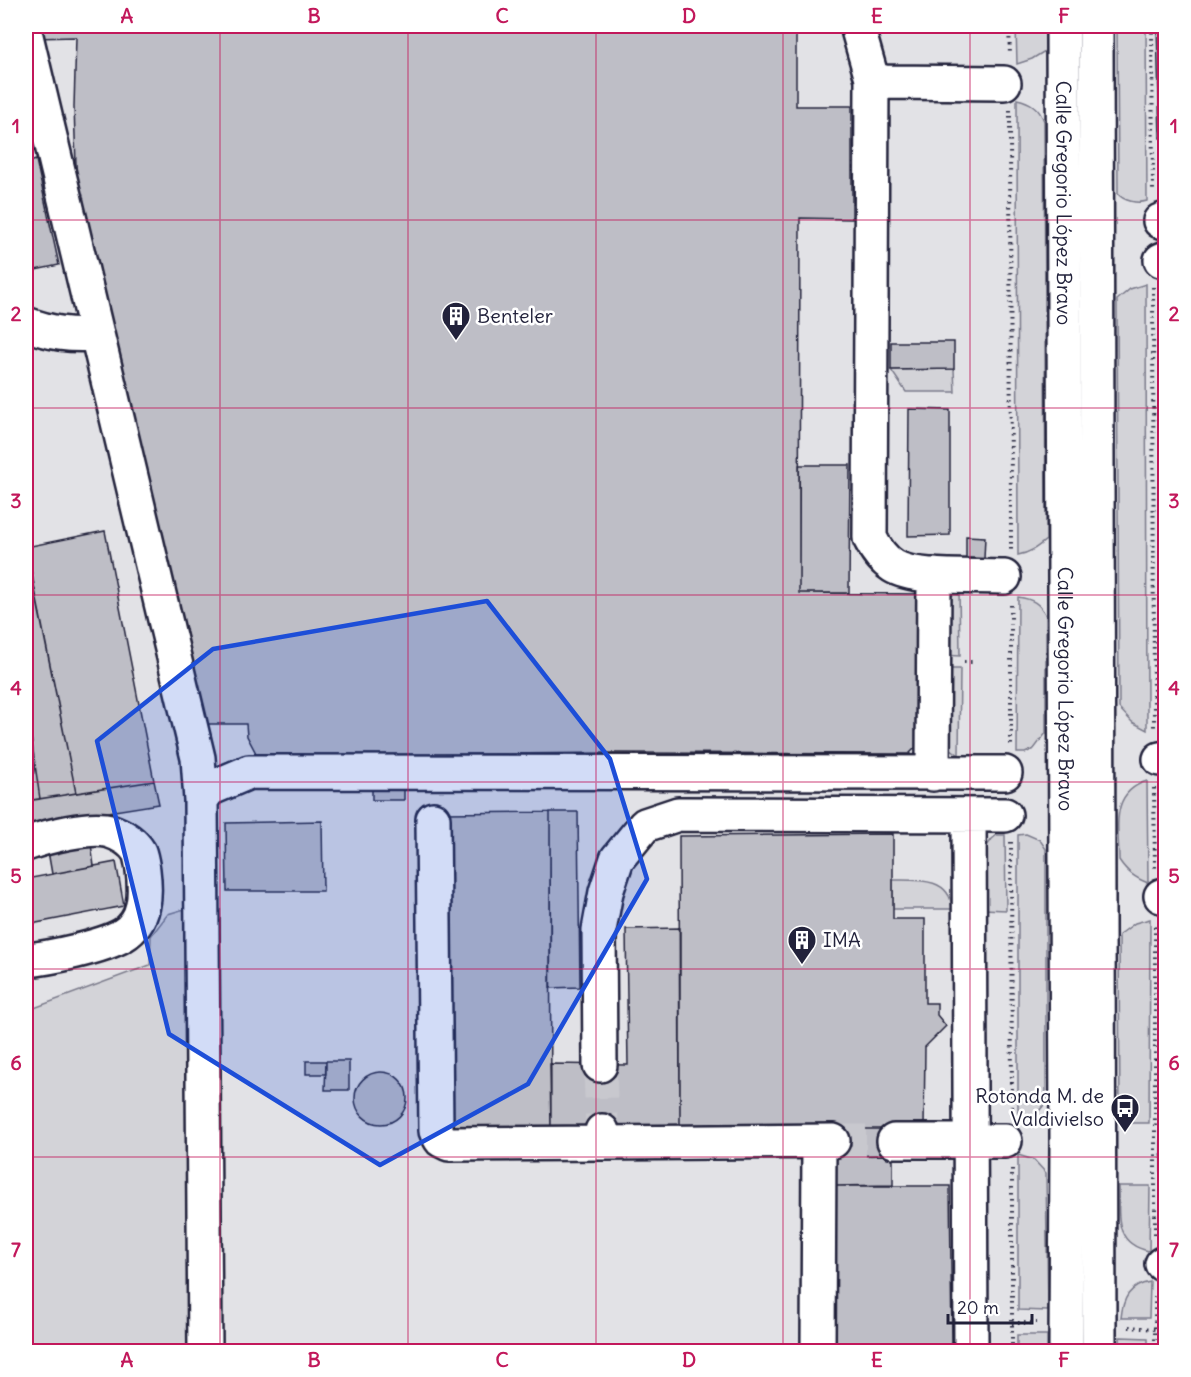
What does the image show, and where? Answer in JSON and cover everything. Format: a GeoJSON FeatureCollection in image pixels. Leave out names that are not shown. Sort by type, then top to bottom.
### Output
{"type":"FeatureCollection","features":[{"type":"Feature","properties":{"kind":"main road"},"geometry":{"type":"LineString","coordinates":[[856,26],[872,79],[870,538],[877,552],[894,567],[910,573],[1008,576]]}},
{"type":"Feature","properties":{"kind":"main road","name":"Calle Gregorio López Bravo"},"geometry":{"type":"LineString","coordinates":[[1063,26],[1066,1352]]}},
{"type":"Feature","properties":{"kind":"main road","name":"Calle Gregorio López Bravo"},"geometry":{"type":"LineString","coordinates":[[1096,26],[1100,1352]]}},
{"type":"Feature","properties":{"kind":"main road"},"geometry":{"type":"LineString","coordinates":[[26,36],[198,758],[201,801],[205,1352]]}},
{"type":"Feature","properties":{"kind":"main road"},"geometry":{"type":"LineString","coordinates":[[872,79],[885,82],[1008,83]]}},
{"type":"Feature","properties":{"kind":"main road"},"geometry":{"type":"LineString","coordinates":[[26,324],[50,333],[73,336],[96,334]]}},
{"type":"Feature","properties":{"kind":"main road"},"geometry":{"type":"LineString","coordinates":[[933,774],[934,575]]}},
{"type":"Feature","properties":{"kind":"main road"},"geometry":{"type":"LineString","coordinates":[[201,801],[209,789],[249,772],[933,774],[1008,762]]}},
{"type":"Feature","properties":{"kind":"main road"},"geometry":{"type":"LineString","coordinates":[[600,1065],[599,930],[606,892],[617,859],[645,825],[678,814],[969,815],[1008,827]]}},
{"type":"Feature","properties":{"kind":"main road"},"geometry":{"type":"LineString","coordinates":[[969,815],[971,1352]]}},
{"type":"Feature","properties":{"kind":"main road"},"geometry":{"type":"LineString","coordinates":[[433,819],[436,1131],[441,1140],[448,1144],[602,1137],[826,1141],[818,1352]]}},
{"type":"Feature","properties":{"kind":"main road"},"geometry":{"type":"LineString","coordinates":[[26,844],[92,829],[109,830],[130,841],[140,854],[146,890],[141,916],[123,935],[87,948],[26,960]]}},
{"type":"Feature","properties":{"kind":"main road"},"geometry":{"type":"LineString","coordinates":[[894,1141],[1009,1141]]}},
{"type":"Feature","properties":{"kind":"path"},"geometry":{"type":"LineString","coordinates":[[1008,762],[1008,83],[1010,26]]}},
{"type":"Feature","properties":{"kind":"path"},"geometry":{"type":"LineString","coordinates":[[1152,26],[1160,213]]}},
{"type":"Feature","properties":{"kind":"path"},"geometry":{"type":"LineString","coordinates":[[1155,1352],[1159,1263],[1160,268]]}},
{"type":"Feature","properties":{"kind":"path"},"geometry":{"type":"LineString","coordinates":[[1008,827],[1012,1352]]}},
{"type":"Feature","properties":{"kind":"highlighted area"},"geometry":{"type":"Polygon","coordinates":[[[487,601],[610,759],[647,879],[528,1084],[380,1165],[169,1034],[97,741],[213,649],[487,601]]]}},
{"type":"Feature","properties":{"kind":"shaded area"},"geometry":{"type":"Polygon","coordinates":[[[26,26],[1165,26],[1165,1351],[26,1351],[26,26]]]}},
{"type":"Feature","properties":{"kind":"shaded area"},"geometry":{"type":"Polygon","coordinates":[[[1016,26],[1045,26],[1045,51],[1017,64],[1016,26]]]}},
{"type":"Feature","properties":{"kind":"shaded area"},"geometry":{"type":"Polygon","coordinates":[[[1117,26],[1146,26],[1147,201],[1143,202],[1127,200],[1118,194],[1117,26]]]}},
{"type":"Feature","properties":{"kind":"shaded area"},"geometry":{"type":"Polygon","coordinates":[[[1017,99],[1034,106],[1044,121],[1046,540],[1033,550],[1018,555],[1017,99]]]}},
{"type":"Feature","properties":{"kind":"shaded area"},"geometry":{"type":"Polygon","coordinates":[[[1146,284],[1147,730],[1132,722],[1119,708],[1117,300],[1130,289],[1146,284]]]}},
{"type":"Feature","properties":{"kind":"shaded area"},"geometry":{"type":"Polygon","coordinates":[[[954,369],[955,392],[906,392],[891,370],[954,369]]]}},
{"type":"Feature","properties":{"kind":"shaded area"},"geometry":{"type":"Polygon","coordinates":[[[959,589],[960,656],[943,655],[948,593],[959,589]]]}},
{"type":"Feature","properties":{"kind":"shaded area"},"geometry":{"type":"Polygon","coordinates":[[[1018,597],[1035,602],[1046,616],[1046,733],[1034,749],[1025,753],[1017,753],[1018,597]]]}},
{"type":"Feature","properties":{"kind":"shaded area"},"geometry":{"type":"Polygon","coordinates":[[[943,669],[960,669],[959,755],[950,748],[943,669]]]}},
{"type":"Feature","properties":{"kind":"shaded area"},"geometry":{"type":"Polygon","coordinates":[[[1147,781],[1148,883],[1132,874],[1119,860],[1118,824],[1121,803],[1127,794],[1147,781]]]}},
{"type":"Feature","properties":{"kind":"shaded area"},"geometry":{"type":"Polygon","coordinates":[[[1026,834],[1040,840],[1046,849],[1046,1102],[1034,1115],[1018,1122],[1018,835],[1026,834]]]}},
{"type":"Feature","properties":{"kind":"shaded area"},"geometry":{"type":"Polygon","coordinates":[[[997,835],[1005,835],[1006,910],[983,909],[984,850],[997,835]]]}},
{"type":"Feature","properties":{"kind":"shaded area"},"geometry":{"type":"Polygon","coordinates":[[[893,880],[931,882],[946,891],[952,909],[893,909],[893,880]]]}},
{"type":"Feature","properties":{"kind":"shaded area"},"geometry":{"type":"Polygon","coordinates":[[[191,907],[191,1351],[26,1352],[26,1011],[150,965],[151,936],[168,914],[191,907]]]}},
{"type":"Feature","properties":{"kind":"shaded area"},"geometry":{"type":"Polygon","coordinates":[[[1150,919],[1149,1123],[1120,1123],[1119,935],[1135,923],[1150,919]]]}},
{"type":"Feature","properties":{"kind":"shaded area"},"geometry":{"type":"Polygon","coordinates":[[[1161,962],[1166,962],[1166,1238],[1161,1239],[1161,962]]]}},
{"type":"Feature","properties":{"kind":"shaded area"},"geometry":{"type":"Polygon","coordinates":[[[1018,1155],[1034,1160],[1046,1173],[1048,1311],[1018,1310],[1018,1155]]]}},
{"type":"Feature","properties":{"kind":"shaded area"},"geometry":{"type":"Polygon","coordinates":[[[1119,1186],[1150,1186],[1149,1251],[1129,1242],[1120,1227],[1119,1186]]]}},
{"type":"Feature","properties":{"kind":"shaded area"},"geometry":{"type":"Polygon","coordinates":[[[1150,1282],[1149,1318],[1121,1318],[1123,1304],[1128,1294],[1137,1286],[1150,1282]]]}},
{"type":"Feature","properties":{"kind":"shaded area"},"geometry":{"type":"Polygon","coordinates":[[[1165,1292],[1165,1351],[1161,1351],[1161,1293],[1165,1292]]]}},
{"type":"Feature","properties":{"kind":"shaded area"},"geometry":{"type":"Polygon","coordinates":[[[1017,1335],[1047,1335],[1047,1351],[1017,1351],[1017,1335]]]}},
{"type":"Feature","properties":{"kind":"shaded area"},"geometry":{"type":"Polygon","coordinates":[[[1120,1337],[1148,1338],[1148,1351],[1121,1351],[1120,1337]]]}},
{"type":"Feature","properties":{"kind":"building","name":"Benteler"},"geometry":{"type":"Polygon","coordinates":[[[34,26],[796,26],[796,106],[852,106],[852,219],[800,218],[799,593],[925,594],[922,741],[909,754],[611,753],[267,756],[257,755],[247,736],[246,724],[205,724],[77,194],[74,107],[76,37],[34,38],[34,26]]]}},
{"type":"Feature","properties":{"kind":"building"},"geometry":{"type":"Polygon","coordinates":[[[1157,26],[1166,26],[1166,138],[1160,138],[1157,26]]]}},
{"type":"Feature","properties":{"kind":"building"},"geometry":{"type":"Polygon","coordinates":[[[36,160],[59,265],[26,272],[26,163],[36,160]]]}},
{"type":"Feature","properties":{"kind":"building"},"geometry":{"type":"Polygon","coordinates":[[[891,342],[954,342],[954,369],[891,370],[891,342]]]}},
{"type":"Feature","properties":{"kind":"building"},"geometry":{"type":"Polygon","coordinates":[[[909,409],[950,410],[950,535],[908,536],[909,409]]]}},
{"type":"Feature","properties":{"kind":"building"},"geometry":{"type":"Polygon","coordinates":[[[799,465],[850,465],[849,593],[799,593],[799,465]]]}},
{"type":"Feature","properties":{"kind":"building"},"geometry":{"type":"Polygon","coordinates":[[[105,531],[154,781],[76,793],[26,547],[105,531]]]}},
{"type":"Feature","properties":{"kind":"building"},"geometry":{"type":"Polygon","coordinates":[[[966,536],[985,537],[984,559],[966,558],[966,536]]]}},
{"type":"Feature","properties":{"kind":"building"},"geometry":{"type":"Polygon","coordinates":[[[30,565],[76,793],[40,799],[26,702],[26,566],[30,565]]]}},
{"type":"Feature","properties":{"kind":"building"},"geometry":{"type":"Polygon","coordinates":[[[26,702],[40,799],[26,801],[26,702]]]}},
{"type":"Feature","properties":{"kind":"building"},"geometry":{"type":"Polygon","coordinates":[[[154,781],[159,804],[26,825],[26,801],[154,781]]]}},
{"type":"Feature","properties":{"kind":"building"},"geometry":{"type":"Polygon","coordinates":[[[372,785],[404,786],[404,800],[372,800],[372,785]]]}},
{"type":"Feature","properties":{"kind":"building"},"geometry":{"type":"Polygon","coordinates":[[[550,812],[551,1130],[446,1131],[443,813],[550,812]]]}},
{"type":"Feature","properties":{"kind":"building"},"geometry":{"type":"Polygon","coordinates":[[[550,812],[578,812],[580,987],[550,988],[550,812]]]}},
{"type":"Feature","properties":{"kind":"building"},"geometry":{"type":"Polygon","coordinates":[[[322,821],[323,891],[227,891],[226,823],[322,821]]]}},
{"type":"Feature","properties":{"kind":"building","name":"IMA"},"geometry":{"type":"Polygon","coordinates":[[[893,834],[893,919],[925,919],[925,1003],[937,1003],[937,1015],[946,1026],[925,1047],[924,1129],[680,1129],[679,836],[893,834]]]}},
{"type":"Feature","properties":{"kind":"building"},"geometry":{"type":"Polygon","coordinates":[[[91,844],[94,866],[52,874],[48,851],[91,844]]]}},
{"type":"Feature","properties":{"kind":"building"},"geometry":{"type":"Polygon","coordinates":[[[116,862],[124,906],[26,925],[26,879],[116,862]]]}},
{"type":"Feature","properties":{"kind":"building"},"geometry":{"type":"Polygon","coordinates":[[[680,928],[680,1129],[551,1130],[550,1064],[628,1065],[626,929],[680,928]]]}},
{"type":"Feature","properties":{"kind":"building"},"geometry":{"type":"Polygon","coordinates":[[[306,1061],[326,1061],[326,1074],[306,1074],[306,1061]]]}},
{"type":"Feature","properties":{"kind":"building"},"geometry":{"type":"Polygon","coordinates":[[[326,1061],[349,1061],[349,1090],[325,1090],[326,1061]]]}},
{"type":"Feature","properties":{"kind":"building"},"geometry":{"type":"Polygon","coordinates":[[[376,1072],[386,1072],[396,1076],[403,1083],[407,1098],[403,1113],[396,1120],[386,1124],[376,1124],[366,1120],[359,1113],[355,1103],[355,1093],[359,1083],[366,1076],[376,1072]]]}},
{"type":"Feature","properties":{"kind":"building"},"geometry":{"type":"Polygon","coordinates":[[[833,1129],[893,1129],[893,1155],[832,1156],[833,1129]]]}},
{"type":"Feature","properties":{"kind":"building"},"geometry":{"type":"Polygon","coordinates":[[[893,1155],[893,1185],[834,1186],[832,1156],[893,1155]]]}},
{"type":"Feature","properties":{"kind":"building"},"geometry":{"type":"Polygon","coordinates":[[[834,1186],[950,1186],[952,1343],[944,1352],[835,1352],[834,1186]]]}},
{"type":"Feature","properties":{"kind":"tunnel"},"geometry":{"type":"LineString","coordinates":[[600,1065],[602,1131]]}},
{"type":"Feature","properties":{"kind":"tunnel"},"geometry":{"type":"LineString","coordinates":[[833,1141],[894,1141]]}},
{"type":"Feature","properties":{"kind":"place","name":"Benteler"},"geometry":{"type":"Point","coordinates":[456,342]}},
{"type":"Feature","properties":{"kind":"place","name":"IMA"},"geometry":{"type":"Point","coordinates":[802,966]}},
{"type":"Feature","properties":{"kind":"place","name":"Rotonda M. de Valdivielso"},"geometry":{"type":"Point","coordinates":[1125,1134]}}]}
